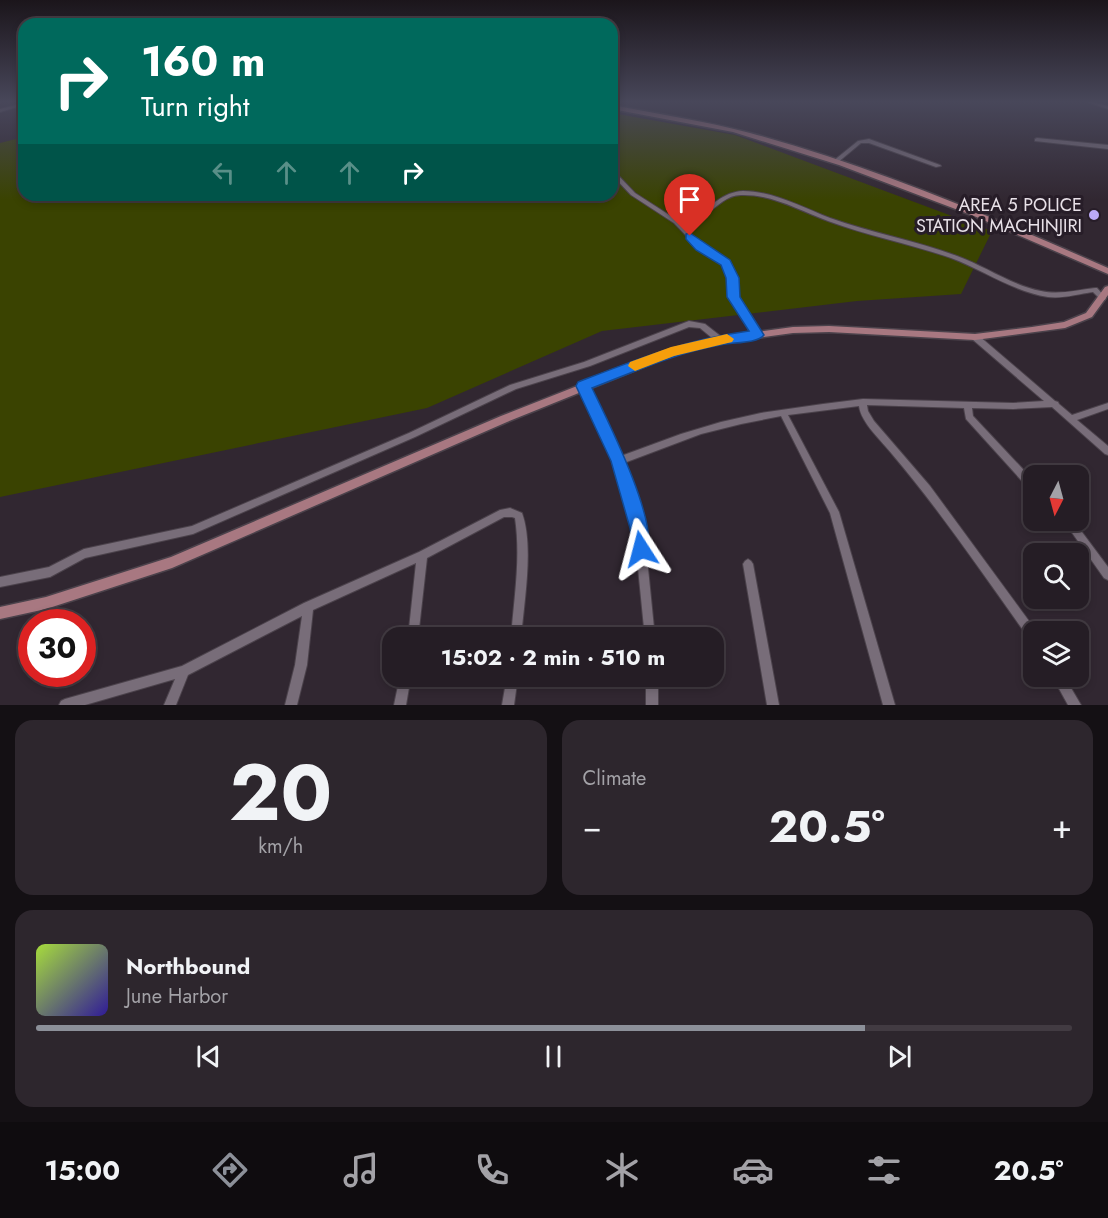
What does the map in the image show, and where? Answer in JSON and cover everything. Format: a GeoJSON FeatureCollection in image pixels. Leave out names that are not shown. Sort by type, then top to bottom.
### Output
{"type":"FeatureCollection","features":[{"type":"Feature","properties":{"kind":"main road"},"geometry":{"type":"LineString","coordinates":[[745,135],[835,162],[958,207],[1108,271]]}},
{"type":"Feature","properties":{"kind":"main road"},"geometry":{"type":"LineString","coordinates":[[0,613],[46,603],[172,562],[583,386],[671,352],[720,340],[829,329],[975,337],[1065,325],[1089,315],[1106,293]]}},
{"type":"Feature","properties":{"kind":"street"},"geometry":{"type":"LineString","coordinates":[[1036,140],[1108,147]]}},
{"type":"Feature","properties":{"kind":"street"},"geometry":{"type":"LineString","coordinates":[[835,162],[860,141],[869,141],[938,166]]}},
{"type":"Feature","properties":{"kind":"street"},"geometry":{"type":"LineString","coordinates":[[618,178],[633,194],[676,222],[700,247],[726,263],[732,278],[734,297],[758,335]]}},
{"type":"Feature","properties":{"kind":"street"},"geometry":{"type":"LineString","coordinates":[[676,222],[705,214],[727,194],[756,194],[775,198],[841,223],[958,258],[1028,289],[1050,296],[1095,290],[1106,293]]}},
{"type":"Feature","properties":{"kind":"street"},"geometry":{"type":"LineString","coordinates":[[0,582],[50,572],[84,554],[193,530],[412,435],[513,387],[586,364],[689,324],[702,326],[720,340]]}},
{"type":"Feature","properties":{"kind":"street"},"geometry":{"type":"LineString","coordinates":[[975,337],[1073,418],[1108,451]]}},
{"type":"Feature","properties":{"kind":"street"},"geometry":{"type":"LineString","coordinates":[[583,386],[619,461],[639,528],[649,627]]}},
{"type":"Feature","properties":{"kind":"street"},"geometry":{"type":"LineString","coordinates":[[619,461],[704,430],[783,413],[863,402],[1013,406],[1055,404]]}},
{"type":"Feature","properties":{"kind":"street"},"geometry":{"type":"LineString","coordinates":[[863,402],[864,412],[871,423],[927,489],[1023,621]]}},
{"type":"Feature","properties":{"kind":"street"},"geometry":{"type":"LineString","coordinates":[[967,404],[969,417],[1023,476]]}},
{"type":"Feature","properties":{"kind":"street"},"geometry":{"type":"LineString","coordinates":[[1073,418],[1108,406]]}},
{"type":"Feature","properties":{"kind":"street"},"geometry":{"type":"LineString","coordinates":[[783,413],[834,512],[889,705]]}},
{"type":"Feature","properties":{"kind":"street"},"geometry":{"type":"LineString","coordinates":[[65,705],[184,671],[308,607],[422,555],[503,513],[514,512],[519,516],[522,562],[517,627]]}},
{"type":"Feature","properties":{"kind":"street"},"geometry":{"type":"LineString","coordinates":[[1075,531],[1108,575]]}},
{"type":"Feature","properties":{"kind":"street"},"geometry":{"type":"LineString","coordinates":[[414,627],[422,555]]}},
{"type":"Feature","properties":{"kind":"street"},"geometry":{"type":"LineString","coordinates":[[748,564],[772,705]]}},
{"type":"Feature","properties":{"kind":"street"},"geometry":{"type":"LineString","coordinates":[[291,705],[301,665],[308,607]]}},
{"type":"Feature","properties":{"kind":"street"},"geometry":{"type":"LineString","coordinates":[[170,705],[184,671]]}},
{"type":"Feature","properties":{"kind":"street"},"geometry":{"type":"LineString","coordinates":[[400,705],[404,687]]}},
{"type":"Feature","properties":{"kind":"street"},"geometry":{"type":"LineString","coordinates":[[508,705],[511,687]]}},
{"type":"Feature","properties":{"kind":"street"},"geometry":{"type":"LineString","coordinates":[[652,687],[652,705]]}},
{"type":"Feature","properties":{"kind":"street"},"geometry":{"type":"LineString","coordinates":[[1064,687],[1075,705]]}},
{"type":"Feature","properties":{"kind":"green space"},"geometry":{"type":"Polygon","coordinates":[[[618,135],[734,135],[992,231],[961,294],[857,301],[602,331],[427,408],[0,497],[0,143],[18,138],[18,201],[618,201],[618,135]]]}},
{"type":"Feature","properties":{"kind":"slow traffic"},"geometry":{"type":"LineString","coordinates":[[635,366],[671,352],[727,339]]}},
{"type":"Feature","properties":{"kind":"place","name":"AREA 5 POLICE STATION MACHINJIRI"},"geometry":{"type":"Point","coordinates":[1094,215]}},
{"type":"Feature","properties":{"kind":"route"},"geometry":{"type":"LineString","coordinates":[[641,549],[639,528],[619,461],[583,386],[671,352],[720,340],[758,335],[734,297],[732,278],[726,263],[700,247],[690,236]]}}]}
